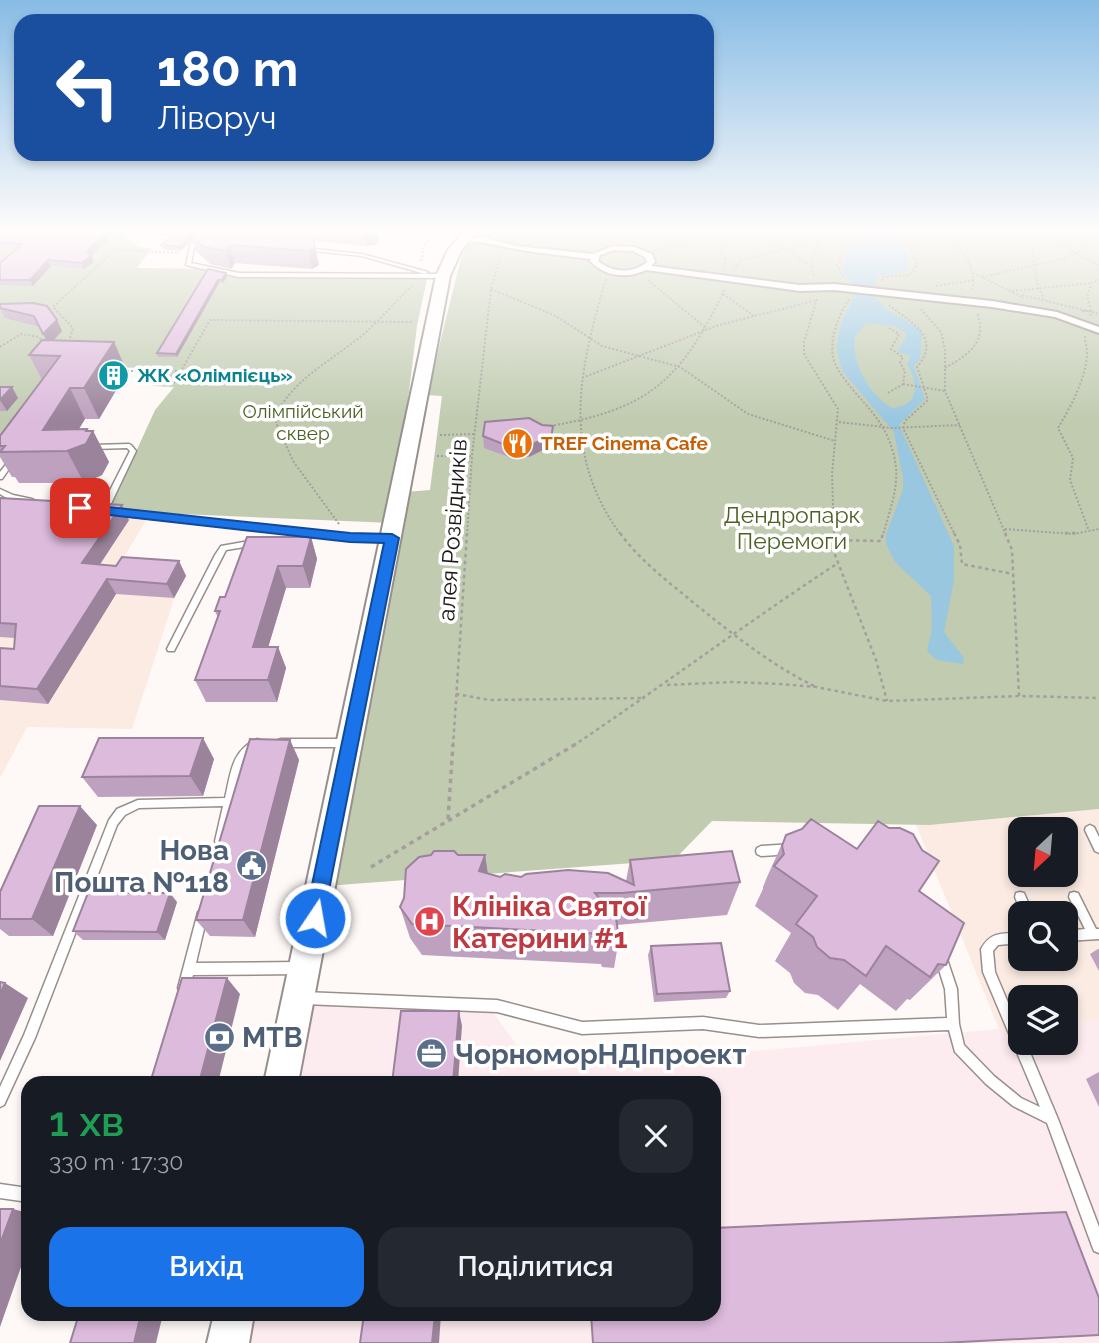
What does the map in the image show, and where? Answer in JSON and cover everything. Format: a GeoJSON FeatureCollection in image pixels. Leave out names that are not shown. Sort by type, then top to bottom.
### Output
{"type":"FeatureCollection","features":[{"type":"Feature","properties":{"kind":"main road"},"geometry":{"type":"LineString","coordinates":[[282,1076],[439,295]]}},
{"type":"Feature","properties":{"kind":"main road"},"geometry":{"type":"LineString","coordinates":[[228,1343],[233,1321]]}},
{"type":"Feature","properties":{"kind":"street"},"geometry":{"type":"LineString","coordinates":[[905,295],[1043,312],[1099,330]]}},
{"type":"Feature","properties":{"kind":"lane"},"geometry":{"type":"LineString","coordinates":[[93,447],[129,446],[133,451],[103,512]]}},
{"type":"Feature","properties":{"kind":"lane"},"geometry":{"type":"LineString","coordinates":[[0,477],[22,447]]}},
{"type":"Feature","properties":{"kind":"lane"},"geometry":{"type":"LineString","coordinates":[[0,491],[11,497],[37,502]]}},
{"type":"Feature","properties":{"kind":"lane"},"geometry":{"type":"LineString","coordinates":[[90,510],[328,535],[392,538]]}},
{"type":"Feature","properties":{"kind":"lane"},"geometry":{"type":"LineString","coordinates":[[286,541],[328,535]]}},
{"type":"Feature","properties":{"kind":"lane"},"geometry":{"type":"LineString","coordinates":[[171,649],[224,548],[261,542]]}},
{"type":"Feature","properties":{"kind":"lane"},"geometry":{"type":"LineString","coordinates":[[217,853],[239,759],[247,749],[257,743],[351,743]]}},
{"type":"Feature","properties":{"kind":"lane"},"geometry":{"type":"LineString","coordinates":[[0,1101],[29,1038],[117,817],[121,812],[138,804],[229,802]]}},
{"type":"Feature","properties":{"kind":"lane"},"geometry":{"type":"LineString","coordinates":[[1090,830],[1099,848]]}},
{"type":"Feature","properties":{"kind":"lane"},"geometry":{"type":"LineString","coordinates":[[761,850],[799,848]]}},
{"type":"Feature","properties":{"kind":"lane"},"geometry":{"type":"LineString","coordinates":[[1020,897],[1022,901]]}},
{"type":"Feature","properties":{"kind":"lane"},"geometry":{"type":"LineString","coordinates":[[1074,897],[1096,934],[1078,935]]}},
{"type":"Feature","properties":{"kind":"lane"},"geometry":{"type":"LineString","coordinates":[[178,1007],[205,905]]}},
{"type":"Feature","properties":{"kind":"lane"},"geometry":{"type":"LineString","coordinates":[[1008,939],[995,940],[987,949],[989,972],[1052,1119],[1099,1246]]}},
{"type":"Feature","properties":{"kind":"lane"},"geometry":{"type":"LineString","coordinates":[[938,949],[951,989],[953,1024],[959,1048],[990,1080],[1017,1102],[1052,1119]]}},
{"type":"Feature","properties":{"kind":"lane"},"geometry":{"type":"LineString","coordinates":[[189,969],[497,1006],[582,1028],[704,1023],[759,1031],[953,1024]]}},
{"type":"Feature","properties":{"kind":"lane"},"geometry":{"type":"LineString","coordinates":[[0,1191],[21,1194]]}},
{"type":"Feature","properties":{"kind":"path"},"geometry":{"type":"LineString","coordinates":[[59,345],[69,342],[73,328],[53,307],[66,295]]}},
{"type":"Feature","properties":{"kind":"path"},"geometry":{"type":"LineString","coordinates":[[350,537],[306,484],[288,453],[274,418],[281,401],[294,386],[376,322],[403,295]]}},
{"type":"Feature","properties":{"kind":"path","name":"алея Розвідників"},"geometry":{"type":"LineString","coordinates":[[448,819],[472,456],[490,295]]}},
{"type":"Feature","properties":{"kind":"path"},"geometry":{"type":"LineString","coordinates":[[504,295],[576,327],[590,341],[680,367],[748,414],[835,441]]}},
{"type":"Feature","properties":{"kind":"path"},"geometry":{"type":"LineString","coordinates":[[602,295],[581,378],[580,422],[589,471],[604,510],[622,537],[643,560],[774,664],[816,687]]}},
{"type":"Feature","properties":{"kind":"path"},"geometry":{"type":"LineString","coordinates":[[675,295],[707,329]]}},
{"type":"Feature","properties":{"kind":"path"},"geometry":{"type":"LineString","coordinates":[[724,295],[754,316]]}},
{"type":"Feature","properties":{"kind":"path"},"geometry":{"type":"LineString","coordinates":[[817,295],[804,342],[804,354],[838,409],[839,422],[832,474],[834,540],[838,563],[876,660],[887,701]]}},
{"type":"Feature","properties":{"kind":"path"},"geometry":{"type":"LineString","coordinates":[[834,540],[881,541],[897,486],[895,458],[885,427],[835,364],[833,337],[849,298],[840,295]]}},
{"type":"Feature","properties":{"kind":"path"},"geometry":{"type":"LineString","coordinates":[[885,295],[893,309],[923,329],[926,337],[923,360],[917,367],[928,400],[901,428]]}},
{"type":"Feature","properties":{"kind":"path"},"geometry":{"type":"LineString","coordinates":[[944,368],[972,352],[980,341],[979,316],[965,301],[969,295]]}},
{"type":"Feature","properties":{"kind":"path"},"geometry":{"type":"LineString","coordinates":[[1017,295],[1043,312],[1091,311]]}},
{"type":"Feature","properties":{"kind":"path"},"geometry":{"type":"LineString","coordinates":[[1042,295],[1044,299]]}},
{"type":"Feature","properties":{"kind":"path"},"geometry":{"type":"LineString","coordinates":[[1088,295],[1092,306],[1084,341],[1087,350],[1082,367],[1081,388],[1058,428],[1073,458],[1070,480],[1089,531]]}},
{"type":"Feature","properties":{"kind":"path"},"geometry":{"type":"LineString","coordinates":[[910,296],[941,332],[945,391],[1012,550],[1019,696]]}},
{"type":"Feature","properties":{"kind":"path"},"geometry":{"type":"LineString","coordinates":[[581,378],[707,329],[817,300]]}},
{"type":"Feature","properties":{"kind":"path"},"geometry":{"type":"LineString","coordinates":[[174,383],[210,320],[412,322]]}},
{"type":"Feature","properties":{"kind":"path"},"geometry":{"type":"LineString","coordinates":[[889,328],[899,334],[891,349],[903,357],[900,361],[905,371],[903,384]]}},
{"type":"Feature","properties":{"kind":"path"},"geometry":{"type":"LineString","coordinates":[[548,426],[580,422],[616,412],[659,390],[680,367],[707,329]]}},
{"type":"Feature","properties":{"kind":"path"},"geometry":{"type":"LineString","coordinates":[[0,347],[21,334],[39,337],[49,348]]}},
{"type":"Feature","properties":{"kind":"path"},"geometry":{"type":"LineString","coordinates":[[122,371],[180,371]]}},
{"type":"Feature","properties":{"kind":"path"},"geometry":{"type":"LineString","coordinates":[[888,393],[903,384],[945,391]]}},
{"type":"Feature","properties":{"kind":"path"},"geometry":{"type":"LineString","coordinates":[[839,422],[892,428],[960,425]]}},
{"type":"Feature","properties":{"kind":"path"},"geometry":{"type":"LineString","coordinates":[[901,428],[960,545],[962,564],[1013,574]]}},
{"type":"Feature","properties":{"kind":"path"},"geometry":{"type":"LineString","coordinates":[[440,435],[485,430]]}},
{"type":"Feature","properties":{"kind":"path"},"geometry":{"type":"LineString","coordinates":[[437,456],[472,456]]}},
{"type":"Feature","properties":{"kind":"path"},"geometry":{"type":"LineString","coordinates":[[1004,529],[1073,534],[1099,530]]}},
{"type":"Feature","properties":{"kind":"path"},"geometry":{"type":"LineString","coordinates":[[371,867],[448,819],[548,763],[664,685],[732,633],[838,563]]}},
{"type":"Feature","properties":{"kind":"path"},"geometry":{"type":"LineString","coordinates":[[664,685],[732,682],[816,687],[887,701],[1019,696],[1099,698]]}},
{"type":"Feature","properties":{"kind":"path"},"geometry":{"type":"LineString","coordinates":[[456,694],[490,700],[645,698]]}},
{"type":"Feature","properties":{"kind":"shaded area"},"geometry":{"type":"Polygon","coordinates":[[[0,506],[150,514],[115,572],[186,576],[174,599],[132,729],[27,727],[0,778],[0,506]]]}},
{"type":"Feature","properties":{"kind":"shaded area"},"geometry":{"type":"Polygon","coordinates":[[[1099,809],[1099,1020],[1078,1022],[1078,985],[1008,985],[1008,1028],[999,1029],[916,825],[1099,809]]]}},
{"type":"Feature","properties":{"kind":"shaded area"},"geometry":{"type":"Polygon","coordinates":[[[301,1005],[493,1012],[535,1071],[1008,1028],[1008,1055],[1078,1055],[1078,1022],[1099,1020],[1099,1343],[232,1343],[237,1321],[721,1321],[721,1076],[286,1076],[301,1005]]]}},
{"type":"Feature","properties":{"kind":"green space","name":"Олімпійський сквер"},"geometry":{"type":"Polygon","coordinates":[[[0,295],[424,295],[417,326],[393,523],[109,511],[155,410],[174,387],[153,386],[161,374],[152,373],[154,368],[88,367],[0,438],[0,295]]]}},
{"type":"Feature","properties":{"kind":"green space","name":"Дендропарк Перемоги"},"geometry":{"type":"Polygon","coordinates":[[[452,295],[1099,295],[1099,809],[929,825],[712,821],[674,860],[325,886],[405,492],[430,490],[442,396],[427,395],[452,295]]]}},
{"type":"Feature","properties":{"kind":"water"},"geometry":{"type":"Polygon","coordinates":[[[856,295],[873,295],[886,309],[922,333],[920,360],[914,366],[925,399],[899,425],[954,546],[954,580],[944,632],[964,658],[963,664],[937,660],[927,651],[932,629],[931,596],[895,562],[886,544],[886,535],[903,489],[903,478],[894,432],[844,373],[840,362],[839,331],[856,295]],[[866,323],[855,337],[856,356],[864,377],[877,396],[893,408],[909,402],[915,392],[907,364],[911,356],[898,352],[907,334],[896,326],[866,323]]]}},
{"type":"Feature","properties":{"kind":"building"},"geometry":{"type":"Polygon","coordinates":[[[192,295],[210,295],[176,354],[157,353],[192,295]]]}},
{"type":"Feature","properties":{"kind":"building"},"geometry":{"type":"Polygon","coordinates":[[[33,303],[47,306],[57,320],[43,334],[34,316],[0,308],[0,304],[33,303]]]}},
{"type":"Feature","properties":{"kind":"building"},"geometry":{"type":"Polygon","coordinates":[[[42,340],[114,342],[84,388],[70,388],[43,430],[93,431],[86,444],[67,451],[0,452],[5,446],[0,446],[0,436],[60,356],[29,355],[42,340]]]}},
{"type":"Feature","properties":{"kind":"building"},"geometry":{"type":"Polygon","coordinates":[[[0,387],[12,387],[0,400],[0,387]]]}},
{"type":"Feature","properties":{"kind":"building"},"geometry":{"type":"Polygon","coordinates":[[[529,418],[542,425],[553,426],[551,439],[543,439],[529,446],[508,446],[483,436],[485,422],[529,418]]]}},
{"type":"Feature","properties":{"kind":"building"},"geometry":{"type":"Polygon","coordinates":[[[0,498],[122,505],[82,563],[116,566],[122,557],[179,561],[167,584],[107,579],[37,689],[0,686],[0,648],[14,649],[16,624],[0,623],[0,498]]]}},
{"type":"Feature","properties":{"kind":"building"},"geometry":{"type":"Polygon","coordinates":[[[247,537],[311,537],[303,566],[278,566],[253,647],[278,647],[268,680],[195,680],[220,611],[215,611],[220,597],[225,597],[247,537]]]}},
{"type":"Feature","properties":{"kind":"building"},"geometry":{"type":"Polygon","coordinates":[[[99,738],[203,738],[190,776],[82,777],[99,738]]]}},
{"type":"Feature","properties":{"kind":"building"},"geometry":{"type":"Polygon","coordinates":[[[250,739],[290,740],[243,920],[196,920],[250,739]]]}},
{"type":"Feature","properties":{"kind":"building"},"geometry":{"type":"Polygon","coordinates":[[[39,806],[80,806],[32,919],[0,919],[0,892],[39,806]]]}},
{"type":"Feature","properties":{"kind":"building"},"geometry":{"type":"Polygon","coordinates":[[[811,819],[857,849],[878,821],[889,828],[900,828],[913,834],[922,850],[939,861],[919,891],[964,923],[946,965],[938,964],[930,977],[886,946],[866,976],[844,960],[830,958],[817,947],[813,937],[796,924],[817,896],[774,866],[784,854],[782,846],[786,835],[802,829],[811,819]]]}},
{"type":"Feature","properties":{"kind":"building"},"geometry":{"type":"Polygon","coordinates":[[[434,851],[454,851],[458,855],[485,855],[479,871],[500,877],[505,874],[521,877],[526,874],[568,870],[608,873],[634,885],[630,860],[732,851],[740,882],[595,893],[616,918],[619,939],[606,937],[605,934],[412,924],[400,907],[404,898],[406,869],[419,857],[431,855],[434,851]]]}},
{"type":"Feature","properties":{"kind":"building"},"geometry":{"type":"Polygon","coordinates":[[[88,893],[170,893],[157,932],[73,931],[88,893]]]}},
{"type":"Feature","properties":{"kind":"building"},"geometry":{"type":"Polygon","coordinates":[[[721,943],[730,991],[657,994],[651,946],[721,943]]]}},
{"type":"Feature","properties":{"kind":"building"},"geometry":{"type":"Polygon","coordinates":[[[182,978],[227,978],[201,1076],[152,1076],[182,978]]]}},
{"type":"Feature","properties":{"kind":"building","name":"ЧорноморНДІпроект"},"geometry":{"type":"Polygon","coordinates":[[[401,1011],[459,1011],[454,1076],[393,1076],[401,1011]]]}},
{"type":"Feature","properties":{"kind":"building"},"geometry":{"type":"Polygon","coordinates":[[[0,1209],[13,1209],[0,1244],[0,1209]]]}},
{"type":"Feature","properties":{"kind":"building"},"geometry":{"type":"Polygon","coordinates":[[[1066,1212],[1099,1298],[1099,1335],[941,1343],[593,1343],[591,1321],[721,1321],[721,1228],[1066,1212]]]}},
{"type":"Feature","properties":{"kind":"building"},"geometry":{"type":"Polygon","coordinates":[[[77,1321],[139,1321],[134,1343],[70,1343],[77,1321]]]}},
{"type":"Feature","properties":{"kind":"building"},"geometry":{"type":"Polygon","coordinates":[[[363,1321],[434,1321],[432,1343],[360,1343],[363,1321]]]}},
{"type":"Feature","properties":{"kind":"place","name":"ЖК «Олімпієць»"},"geometry":{"type":"Point","coordinates":[114,375]}},
{"type":"Feature","properties":{"kind":"place","name":"TREF Cinema Cafe"},"geometry":{"type":"Point","coordinates":[518,443]}},
{"type":"Feature","properties":{"kind":"place","name":"Нова Пошта №118"},"geometry":{"type":"Point","coordinates":[252,866]}},
{"type":"Feature","properties":{"kind":"place","name":"Клініка Святої Катерини #1"},"geometry":{"type":"Point","coordinates":[429,922]}},
{"type":"Feature","properties":{"kind":"place","name":"МТВ"},"geometry":{"type":"Point","coordinates":[219,1037]}},
{"type":"Feature","properties":{"kind":"place","name":"ЧорноморНДІпроект"},"geometry":{"type":"Point","coordinates":[432,1054]}},
{"type":"Feature","properties":{"kind":"route"},"geometry":{"type":"LineString","coordinates":[[80,508],[350,537],[392,538],[315,918]]}}]}
